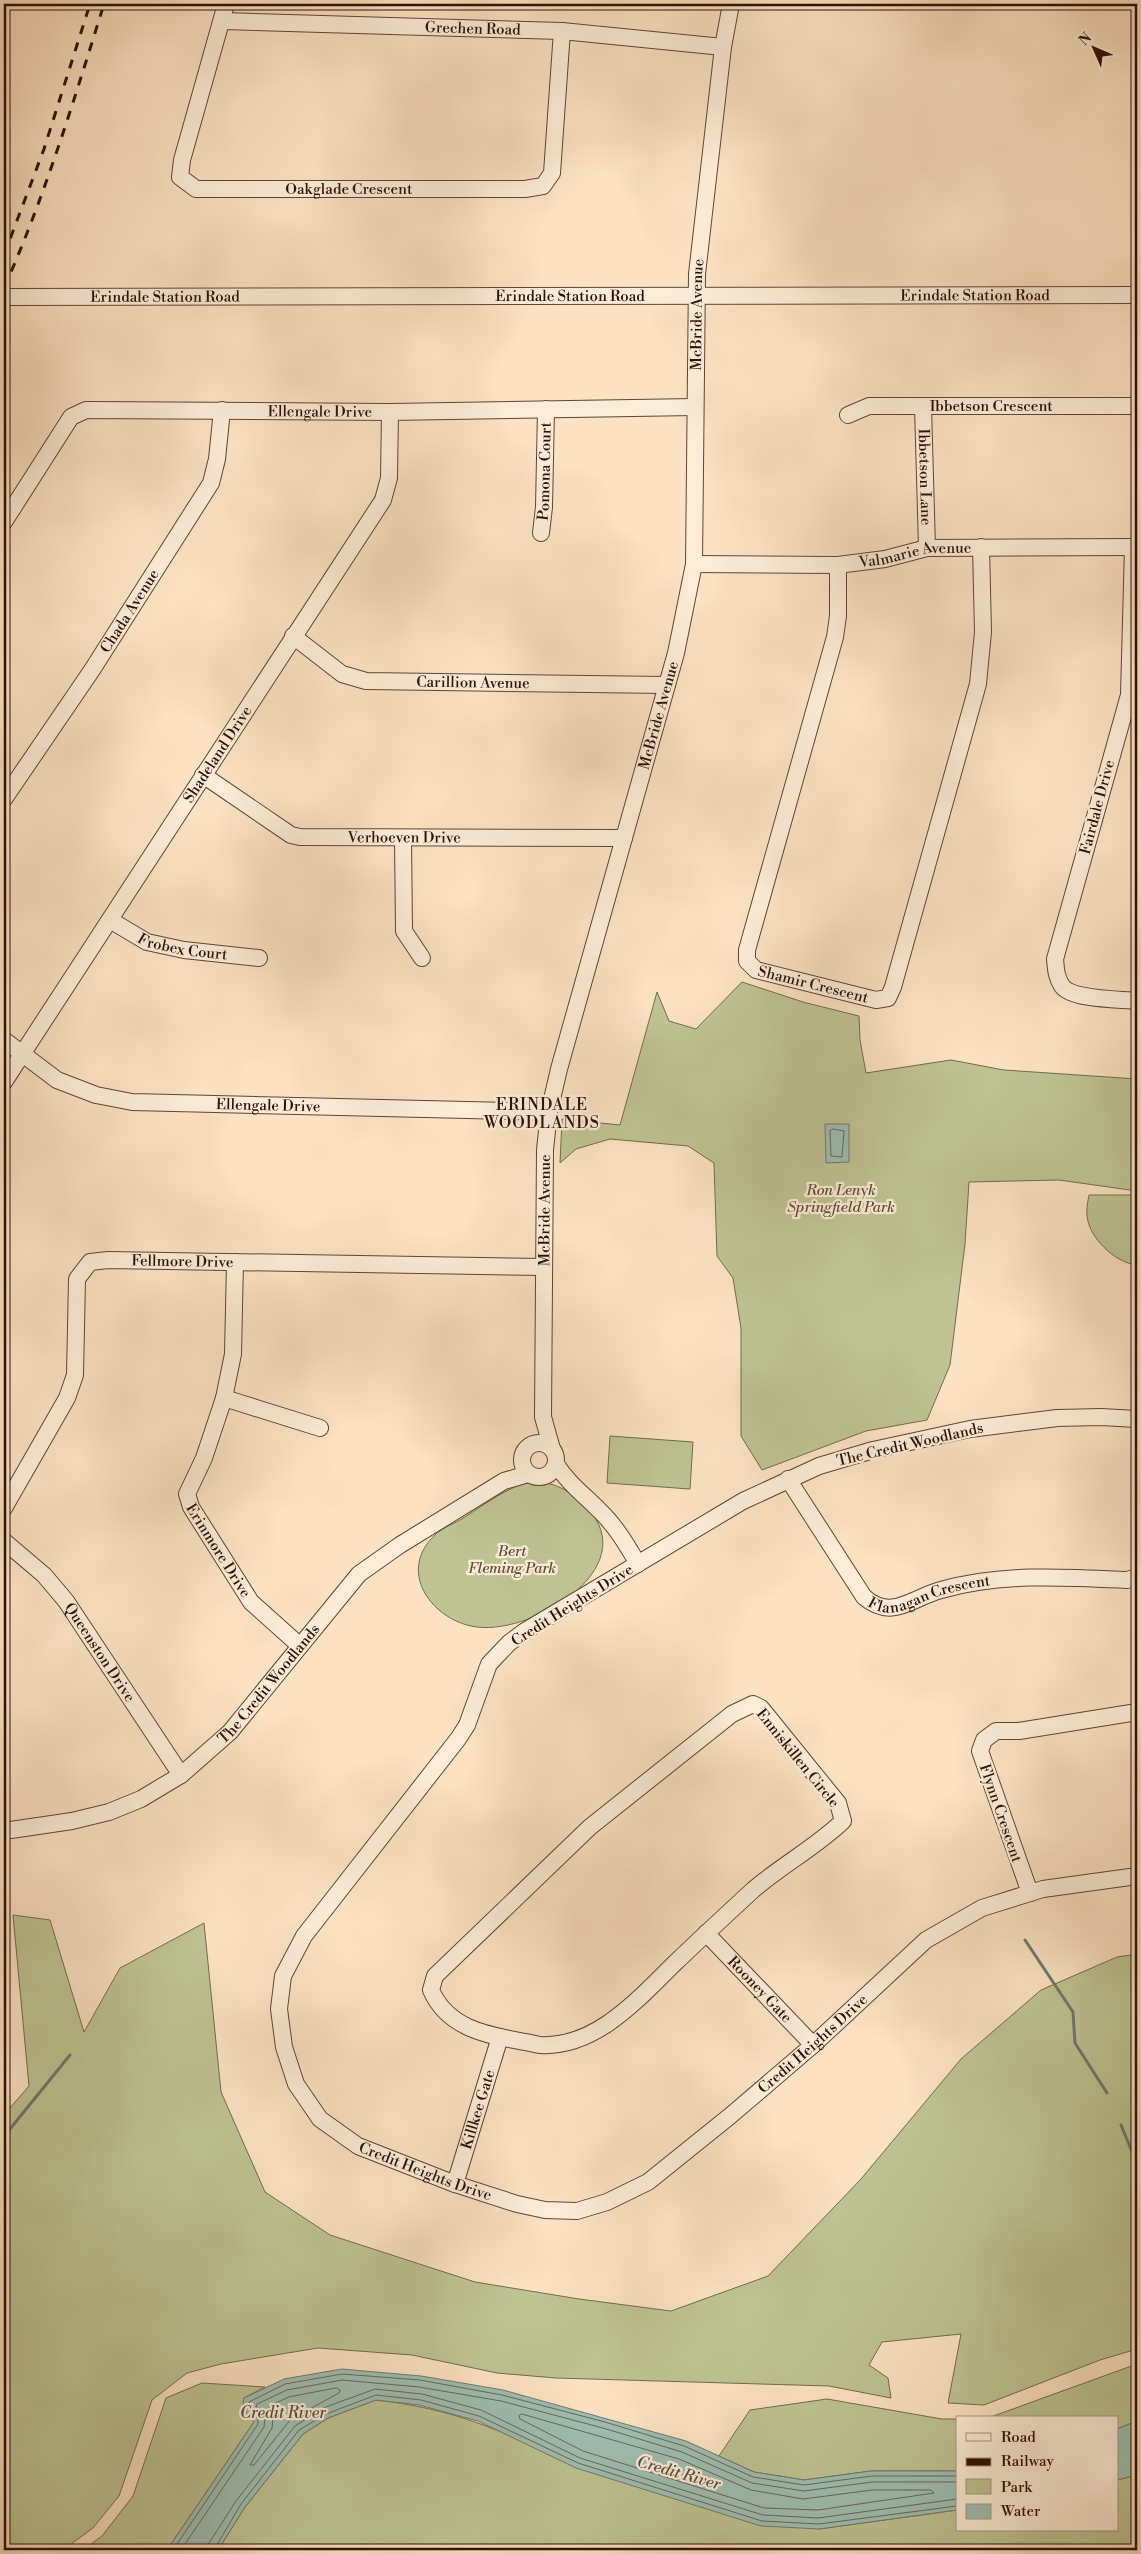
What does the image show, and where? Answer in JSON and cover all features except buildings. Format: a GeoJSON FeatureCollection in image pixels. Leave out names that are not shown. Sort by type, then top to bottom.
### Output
{"type":"FeatureCollection","features":[{"type":"Feature","properties":{"kind":"street","name":"Oakglade Crescent"},"geometry":{"type":"LineString","coordinates":[[226,4],[182,160],[180,177],[196,189],[526,190],[543,186],[552,173],[562,31]]}},
{"type":"Feature","properties":{"kind":"street","name":"McBride Avenue"},"geometry":{"type":"LineString","coordinates":[[539,1461],[543,1417],[544,1177],[549,1112],[559,1069],[685,617],[694,564],[698,265],[723,47],[731,4]]}},
{"type":"Feature","properties":{"kind":"street","name":"Grechen Road"},"geometry":{"type":"LineString","coordinates":[[222,21],[562,31],[723,47]]}},
{"type":"Feature","properties":{"kind":"street","name":"Erindale Station Road"},"geometry":{"type":"LineString","coordinates":[[4,297],[1137,295]]}},
{"type":"Feature","properties":{"kind":"street","name":"Ibbetson Crescent"},"geometry":{"type":"LineString","coordinates":[[848,415],[869,406],[1137,406]]}},
{"type":"Feature","properties":{"kind":"street","name":"Ibbetson Lane"},"geometry":{"type":"LineString","coordinates":[[923,406],[926,548]]}},
{"type":"Feature","properties":{"kind":"street","name":"Ellengale Drive"},"geometry":{"type":"LineString","coordinates":[[4,522],[71,417],[86,410],[390,412],[695,407]]}},
{"type":"Feature","properties":{"kind":"street","name":"Pomona Court"},"geometry":{"type":"LineString","coordinates":[[541,533],[544,507],[546,409]]}},
{"type":"Feature","properties":{"kind":"street","name":"Chada Avenue"},"geometry":{"type":"LineString","coordinates":[[4,799],[92,670],[210,483],[217,460],[222,410]]}},
{"type":"Feature","properties":{"kind":"street","name":"Shadeland Drive"},"geometry":{"type":"LineString","coordinates":[[4,1082],[202,775],[383,500],[389,478],[390,412]]}},
{"type":"Feature","properties":{"kind":"street","name":"Shamir Crescent"},"geometry":{"type":"LineString","coordinates":[[838,565],[838,616],[835,636],[747,950],[747,961],[756,970],[876,1000],[888,998],[893,987],[978,684],[983,632],[981,547]]}},
{"type":"Feature","properties":{"kind":"street","name":"Valmarie Avenue"},"geometry":{"type":"LineString","coordinates":[[694,564],[838,565],[885,559],[926,548],[1135,547]]}},
{"type":"Feature","properties":{"kind":"street","name":"Fairdale Drive"},"geometry":{"type":"LineString","coordinates":[[1135,547],[1133,696],[1055,960],[1056,974],[1063,988],[1077,995],[1137,1001]]}},
{"type":"Feature","properties":{"kind":"street","name":"Carillion Avenue"},"geometry":{"type":"LineString","coordinates":[[293,636],[342,674],[366,681],[667,685]]}},
{"type":"Feature","properties":{"kind":"street","name":"Verhoeven Drive"},"geometry":{"type":"LineString","coordinates":[[202,775],[291,834],[300,837],[402,839],[624,838]]}},
{"type":"Feature","properties":{"kind":"street"},"geometry":{"type":"LineString","coordinates":[[402,839],[404,931],[422,958]]}},
{"type":"Feature","properties":{"kind":"street","name":"Frobex Court"},"geometry":{"type":"LineString","coordinates":[[110,920],[147,942],[184,950],[259,958]]}},
{"type":"Feature","properties":{"kind":"street","name":"Ellengale Drive"},"geometry":{"type":"LineString","coordinates":[[4,1040],[57,1080],[96,1095],[132,1102],[549,1112]]}},
{"type":"Feature","properties":{"kind":"street","name":"Fellmore Drive"},"geometry":{"type":"LineString","coordinates":[[4,1508],[67,1398],[75,1375],[77,1279],[90,1262],[108,1260],[544,1267]]}},
{"type":"Feature","properties":{"kind":"street","name":"Erinmore Drive"},"geometry":{"type":"LineString","coordinates":[[235,1262],[233,1354],[224,1398],[204,1458],[187,1494],[190,1507],[252,1602],[300,1645]]}},
{"type":"Feature","properties":{"kind":"street"},"geometry":{"type":"LineString","coordinates":[[224,1398],[320,1428]]}},
{"type":"Feature","properties":{"kind":"street","name":"The Credit Woodlands"},"geometry":{"type":"LineString","coordinates":[[638,1564],[718,1515],[788,1479],[819,1466],[873,1450],[970,1429],[1057,1418],[1101,1417],[1137,1419]]}},
{"type":"Feature","properties":{"kind":"street"},"geometry":{"type":"LineString","coordinates":[[539,1461],[567,1482],[600,1511],[619,1534],[638,1564]]}},
{"type":"Feature","properties":{"kind":"street","name":"The Credit Woodlands"},"geometry":{"type":"LineString","coordinates":[[4,1830],[72,1821],[109,1812],[141,1799],[181,1775],[230,1732],[348,1585],[372,1564],[539,1461]]}},
{"type":"Feature","properties":{"kind":"street","name":"Flanagan Crescent"},"geometry":{"type":"LineString","coordinates":[[788,1479],[864,1597],[873,1605],[884,1609],[893,1609],[913,1599],[942,1589],[1001,1579],[1061,1576],[1127,1580],[1137,1577]]}},
{"type":"Feature","properties":{"kind":"street","name":"Queenston Drive"},"geometry":{"type":"LineString","coordinates":[[4,1541],[44,1575],[66,1601],[181,1775]]}},
{"type":"Feature","properties":{"kind":"street","name":"Credit Heights Drive"},"geometry":{"type":"LineString","coordinates":[[638,1564],[525,1631],[492,1659],[467,1725],[458,1739],[304,1936],[283,1976],[279,2009],[284,2047],[296,2084],[320,2119],[368,2152],[455,2184],[517,2204],[545,2210],[577,2211],[606,2202],[648,2182],[730,2116],[813,2045],[926,1940],[982,1908],[1030,1893],[1044,1889],[1137,1876]]}},
{"type":"Feature","properties":{"kind":"street","name":"Enniskillen Circle"},"geometry":{"type":"LineString","coordinates":[[753,1704],[761,1708],[838,1803],[844,1821],[826,1837],[755,1888],[635,2002],[591,2034],[572,2042],[552,2046],[500,2037],[463,2026],[446,2015],[436,2003],[430,1990],[435,1976],[590,1827],[732,1714],[753,1704]]}},
{"type":"Feature","properties":{"kind":"street","name":"Flynn Crescent"},"geometry":{"type":"LineString","coordinates":[[1030,1893],[980,1751],[984,1740],[996,1731],[1019,1731],[1137,1712]]}},
{"type":"Feature","properties":{"kind":"street","name":"Rooney Gate"},"geometry":{"type":"LineString","coordinates":[[706,1933],[813,2045]]}},
{"type":"Feature","properties":{"kind":"street","name":"Killkee Gate"},"geometry":{"type":"LineString","coordinates":[[455,2184],[500,2037]]}},
{"type":"Feature","properties":{"kind":"green space","name":"Ron Lenyk Springfield Park"},"geometry":{"type":"Polygon","coordinates":[[[742,982],[803,1002],[859,1016],[860,1040],[866,1073],[951,1060],[1004,1070],[1137,1079],[1137,1191],[1059,1180],[969,1182],[965,1244],[950,1365],[927,1420],[866,1431],[762,1470],[741,1436],[741,1328],[733,1278],[717,1256],[714,1163],[688,1146],[610,1139],[576,1149],[560,1163],[562,1119],[620,1125],[657,992],[669,1021],[696,1029],[742,982]]]}},
{"type":"Feature","properties":{"kind":"green space"},"geometry":{"type":"Polygon","coordinates":[[[1089,1195],[1137,1195],[1137,1265],[1112,1254],[1097,1240],[1092,1232],[1087,1215],[1089,1195]]]}},
{"type":"Feature","properties":{"kind":"green space"},"geometry":{"type":"Polygon","coordinates":[[[610,1436],[693,1442],[690,1489],[607,1483],[610,1436]]]}},
{"type":"Feature","properties":{"kind":"green space","name":"Bert Fleming Park"},"geometry":{"type":"Polygon","coordinates":[[[541,1482],[566,1490],[576,1498],[586,1507],[601,1530],[602,1553],[591,1575],[572,1594],[548,1610],[521,1621],[495,1627],[471,1626],[456,1621],[443,1613],[432,1603],[424,1591],[419,1577],[419,1564],[424,1550],[434,1536],[439,1531],[508,1490],[521,1485],[541,1482]]]}},
{"type":"Feature","properties":{"kind":"green space"},"geometry":{"type":"Polygon","coordinates":[[[13,1915],[50,1920],[84,2032],[120,1968],[204,1923],[221,2092],[265,2192],[330,2235],[475,2282],[579,2299],[671,2311],[768,2276],[861,2179],[961,2059],[1041,1990],[1117,1957],[1137,1954],[1137,2349],[1100,2360],[984,2405],[948,2403],[961,2334],[882,2342],[869,2365],[888,2378],[891,2398],[829,2386],[556,2378],[497,2373],[412,2355],[318,2348],[221,2364],[187,2373],[152,2400],[119,2496],[93,2528],[63,2550],[4,2550],[4,2115],[29,2086],[13,1915]]]}},
{"type":"Feature","properties":{"kind":"green space"},"geometry":{"type":"Polygon","coordinates":[[[1137,2364],[1137,2421],[1118,2429],[1118,2416],[994,2416],[1137,2364]]]}},
{"type":"Feature","properties":{"kind":"green space"},"geometry":{"type":"Polygon","coordinates":[[[202,2383],[265,2387],[244,2398],[254,2422],[167,2550],[83,2550],[102,2536],[133,2496],[166,2398],[202,2383]]]}},
{"type":"Feature","properties":{"kind":"green space"},"geometry":{"type":"Polygon","coordinates":[[[827,2399],[942,2419],[956,2419],[956,2471],[871,2471],[804,2480],[754,2472],[719,2456],[750,2410],[827,2399]]]}},
{"type":"Feature","properties":{"kind":"green space"},"geometry":{"type":"Polygon","coordinates":[[[376,2400],[432,2409],[484,2425],[520,2440],[819,2529],[956,2510],[956,2532],[1118,2532],[1118,2480],[1137,2475],[1137,2550],[218,2550],[245,2507],[303,2434],[328,2418],[376,2400]]]}},
{"type":"Feature","properties":{"kind":"water"},"geometry":{"type":"Polygon","coordinates":[[[825,1124],[849,1124],[849,1162],[826,1163],[825,1124]]]}},
{"type":"Feature","properties":{"kind":"water","name":"Credit River"},"geometry":{"type":"Polygon","coordinates":[[[342,2369],[421,2376],[503,2390],[686,2441],[754,2472],[804,2480],[871,2471],[956,2471],[956,2510],[819,2529],[761,2526],[576,2468],[478,2421],[419,2405],[376,2400],[328,2418],[303,2434],[245,2507],[218,2550],[167,2550],[254,2422],[244,2408],[244,2398],[284,2379],[342,2369]]]}},
{"type":"Feature","properties":{"kind":"water"},"geometry":{"type":"Polygon","coordinates":[[[1137,2421],[1137,2475],[1118,2480],[1118,2429],[1137,2421]]]}},
{"type":"Feature","properties":{"kind":"waterway"},"geometry":{"type":"LineString","coordinates":[[1025,1940],[1073,2012],[1075,2043],[1107,2093]]}},
{"type":"Feature","properties":{"kind":"waterway"},"geometry":{"type":"LineString","coordinates":[[4,2141],[10,2129],[70,2055]]}},
{"type":"Feature","properties":{"kind":"waterway"},"geometry":{"type":"LineString","coordinates":[[1121,2125],[1137,2164]]}},
{"type":"Feature","properties":{"kind":"railway"},"geometry":{"type":"LineString","coordinates":[[4,255],[44,149],[90,4]]}},
{"type":"Feature","properties":{"kind":"railway"},"geometry":{"type":"LineString","coordinates":[[4,288],[46,183],[104,4]]}},
{"type":"Feature","properties":{"kind":"district","name":"ERINDALE WOODLANDS"},"geometry":{"type":"Point","coordinates":[542,1113]}}]}
